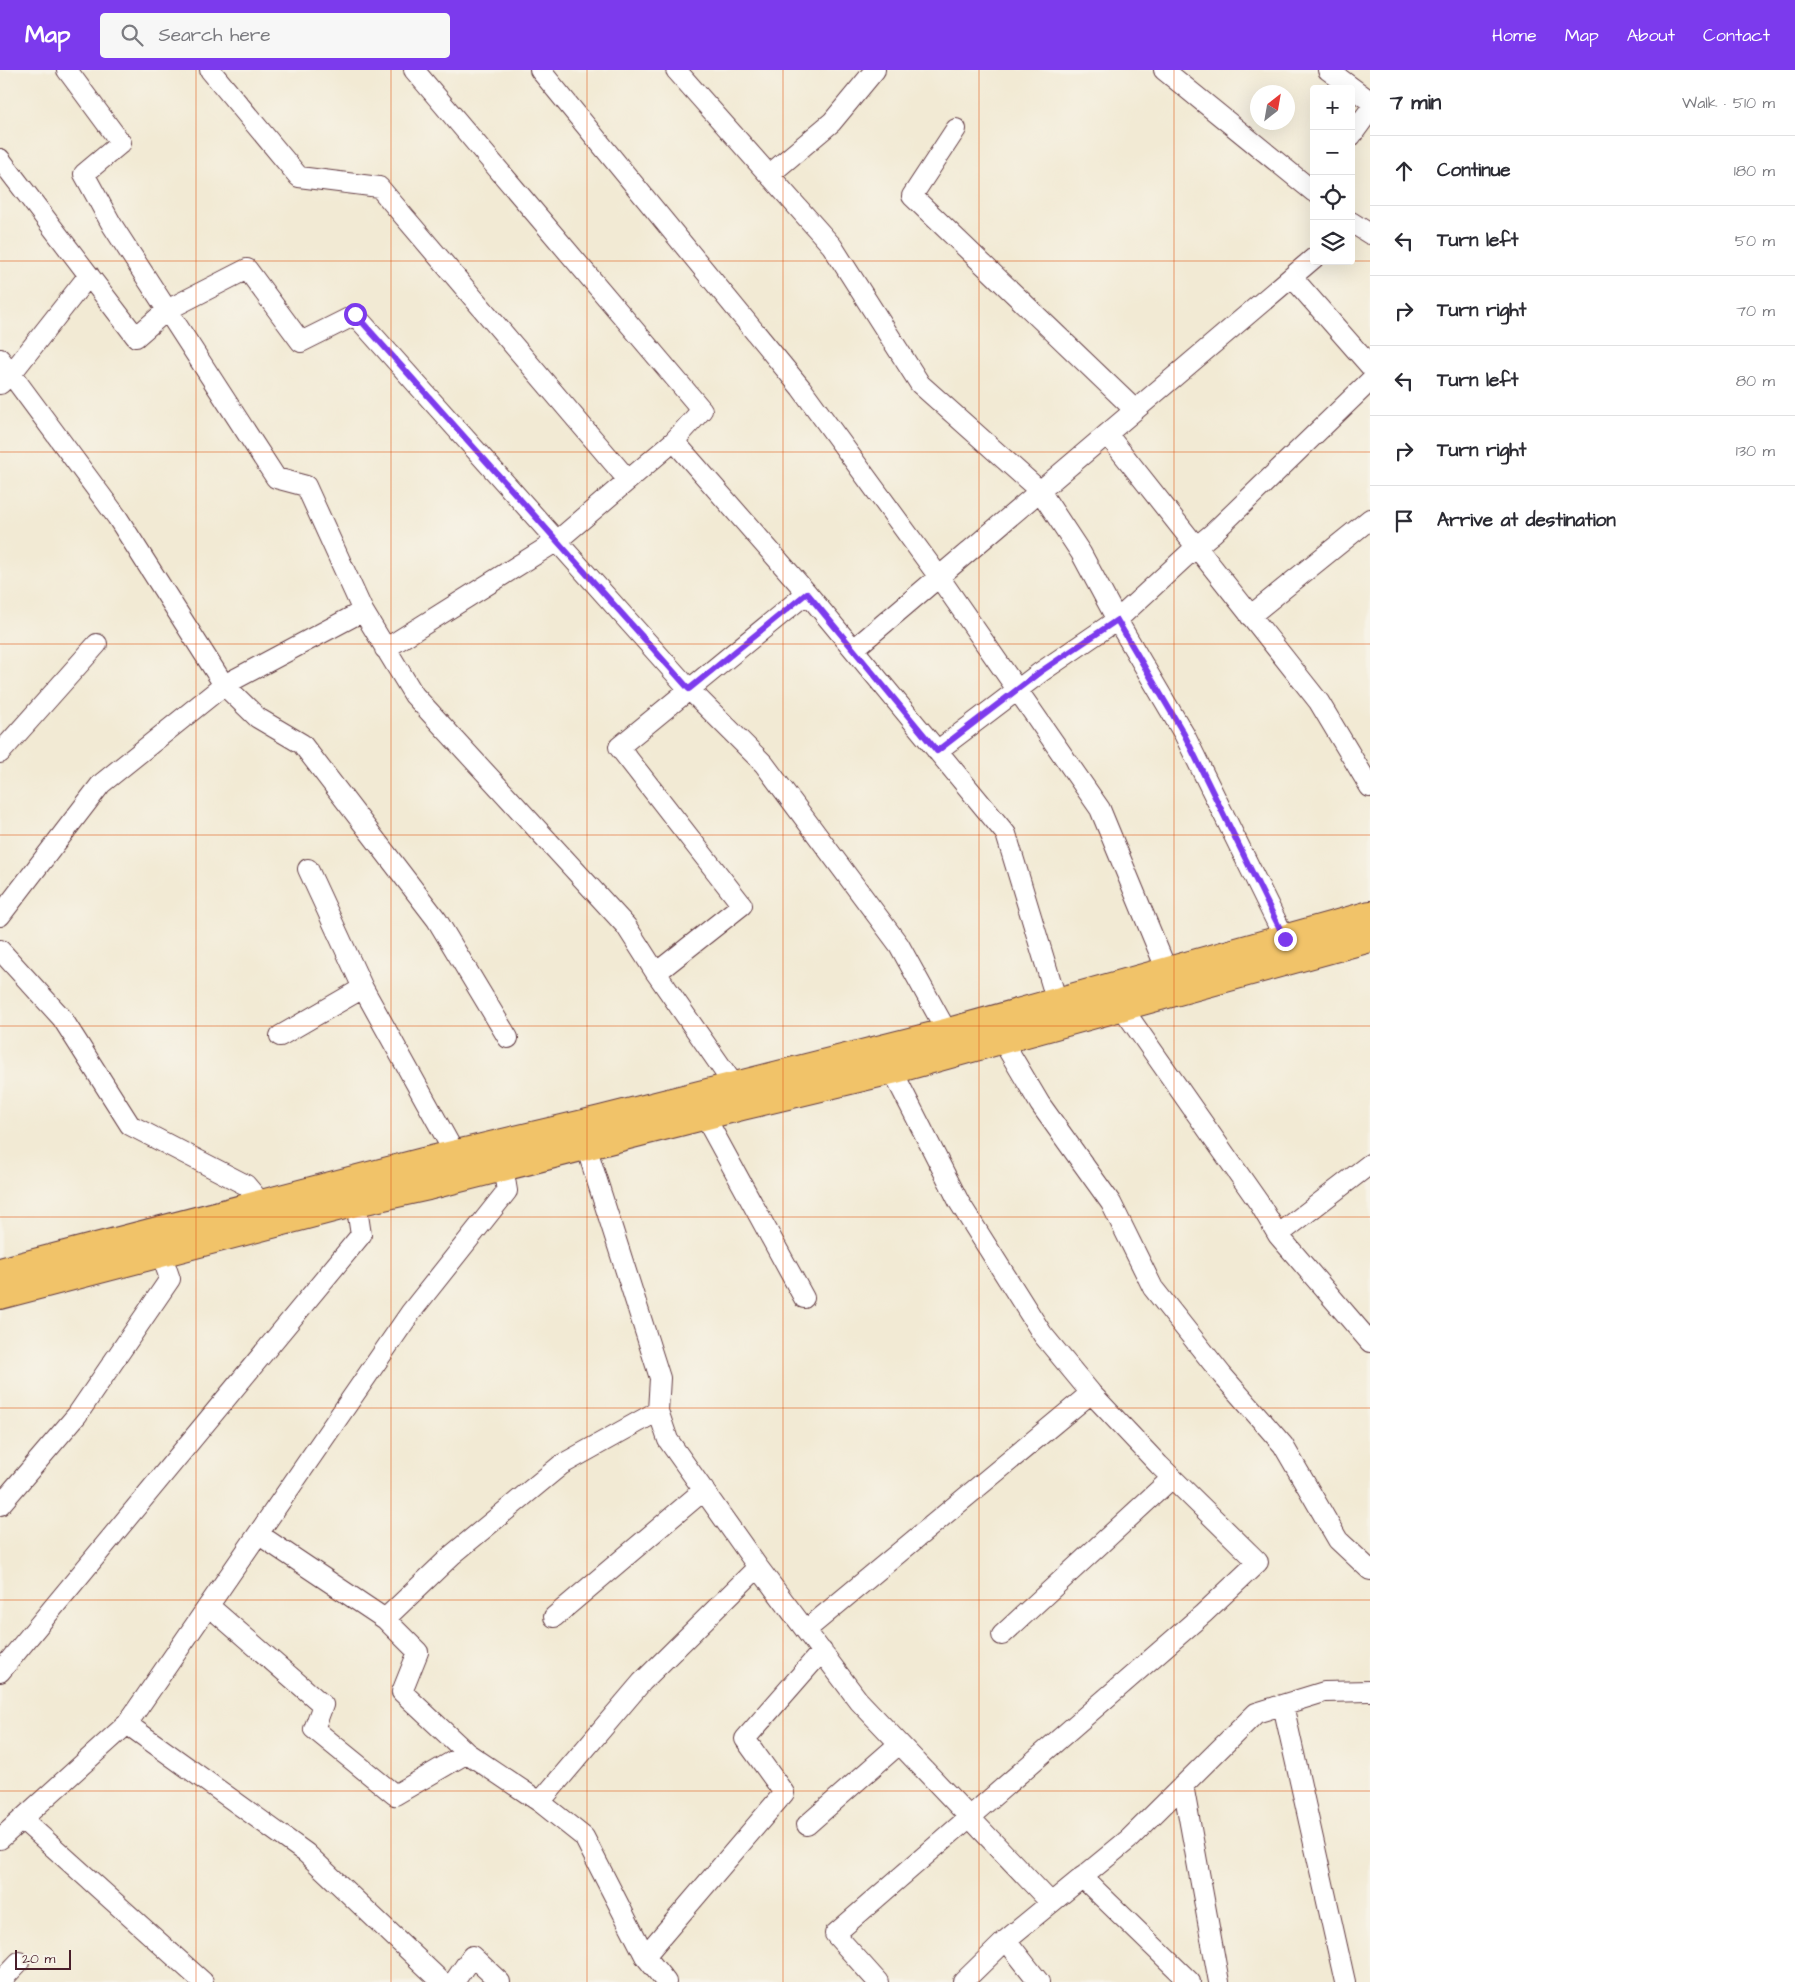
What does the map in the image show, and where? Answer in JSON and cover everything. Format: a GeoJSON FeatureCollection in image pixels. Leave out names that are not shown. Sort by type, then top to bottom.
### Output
{"type":"FeatureCollection","features":[{"type":"Feature","properties":{"kind":"highway"},"geometry":{"type":"LineString","coordinates":[[158,1243],[353,1192],[455,1154],[704,1115],[892,1070],[1002,1040],[1060,1012],[1167,971],[1288,949],[1366,932]]}},
{"type":"Feature","properties":{"kind":"highway"},"geometry":{"type":"LineString","coordinates":[[3,1292],[158,1243],[264,1205],[504,1166],[583,1135],[734,1085],[947,1032],[1060,1012],[1121,1006],[1288,949]]}},
{"type":"Feature","properties":{"kind":"street"},"geometry":{"type":"LineString","coordinates":[[67,70],[121,143],[84,174],[112,225],[276,478],[306,486],[363,611],[414,695],[626,926],[656,973],[734,1085]]}},
{"type":"Feature","properties":{"kind":"street"},"geometry":{"type":"LineString","coordinates":[[210,70],[299,177],[380,187],[628,480]]}},
{"type":"Feature","properties":{"kind":"street"},"geometry":{"type":"LineString","coordinates":[[385,648],[557,541],[674,441],[702,410],[414,70]]}},
{"type":"Feature","properties":{"kind":"street"},"geometry":{"type":"LineString","coordinates":[[540,70],[801,388],[939,577],[1100,809],[1167,971]]}},
{"type":"Feature","properties":{"kind":"street"},"geometry":{"type":"LineString","coordinates":[[676,70],[832,246],[920,384],[1040,491],[1081,553],[1117,620],[1184,734],[1288,949]]}},
{"type":"Feature","properties":{"kind":"street"},"geometry":{"type":"LineString","coordinates":[[769,175],[832,122],[875,70]]}},
{"type":"Feature","properties":{"kind":"street"},"geometry":{"type":"LineString","coordinates":[[1164,70],[1310,188]]}},
{"type":"Feature","properties":{"kind":"street"},"geometry":{"type":"LineString","coordinates":[[1328,70],[1370,101]]}},
{"type":"Feature","properties":{"kind":"street"},"geometry":{"type":"LineString","coordinates":[[1355,131],[1370,110]]}},
{"type":"Feature","properties":{"kind":"street"},"geometry":{"type":"LineString","coordinates":[[956,129],[912,196],[1135,410]]}},
{"type":"Feature","properties":{"kind":"street"},"geometry":{"type":"LineString","coordinates":[[0,159],[136,337],[167,310],[247,268],[301,342],[355,314],[689,689],[764,764],[899,945],[947,1032]]}},
{"type":"Feature","properties":{"kind":"street"},"geometry":{"type":"LineString","coordinates":[[1355,225],[1370,234]]}},
{"type":"Feature","properties":{"kind":"street"},"geometry":{"type":"LineString","coordinates":[[854,649],[1310,261]]}},
{"type":"Feature","properties":{"kind":"street"},"geometry":{"type":"LineString","coordinates":[[89,275],[4,372],[116,517],[224,685],[258,718],[302,744],[437,920],[508,1038]]}},
{"type":"Feature","properties":{"kind":"street"},"geometry":{"type":"LineString","coordinates":[[1292,276],[1370,366]]}},
{"type":"Feature","properties":{"kind":"street"},"geometry":{"type":"LineString","coordinates":[[937,751],[1017,690],[1117,620],[1213,533],[1370,381]]}},
{"type":"Feature","properties":{"kind":"street"},"geometry":{"type":"LineString","coordinates":[[1107,434],[1319,702],[1370,787]]}},
{"type":"Feature","properties":{"kind":"street"},"geometry":{"type":"LineString","coordinates":[[674,441],[807,593],[1006,834],[1060,1012]]}},
{"type":"Feature","properties":{"kind":"street"},"geometry":{"type":"LineString","coordinates":[[1250,616],[1370,519]]}},
{"type":"Feature","properties":{"kind":"street"},"geometry":{"type":"LineString","coordinates":[[656,973],[742,905],[620,747],[807,593]]}},
{"type":"Feature","properties":{"kind":"street"},"geometry":{"type":"LineString","coordinates":[[0,916],[101,784],[224,685],[363,611]]}},
{"type":"Feature","properties":{"kind":"street"},"geometry":{"type":"LineString","coordinates":[[0,753],[98,644]]}},
{"type":"Feature","properties":{"kind":"street"},"geometry":{"type":"LineString","coordinates":[[308,869],[363,988],[455,1154]]}},
{"type":"Feature","properties":{"kind":"street"},"geometry":{"type":"LineString","coordinates":[[0,950],[62,1018],[130,1125],[246,1185],[264,1205]]}},
{"type":"Feature","properties":{"kind":"street"},"geometry":{"type":"LineString","coordinates":[[280,1036],[363,988]]}},
{"type":"Feature","properties":{"kind":"street"},"geometry":{"type":"LineString","coordinates":[[1121,1006],[1259,1203],[1278,1235],[1370,1342]]}},
{"type":"Feature","properties":{"kind":"street"},"geometry":{"type":"LineString","coordinates":[[1002,1040],[1040,1104],[1111,1203],[1153,1288],[1222,1374],[1283,1445],[1338,1540],[1370,1570]]}},
{"type":"Feature","properties":{"kind":"street"},"geometry":{"type":"LineString","coordinates":[[878,1982],[835,1934],[1204,1614],[1258,1562],[1172,1478],[1091,1393],[1042,1335],[959,1202],[892,1070]]}},
{"type":"Feature","properties":{"kind":"street"},"geometry":{"type":"LineString","coordinates":[[704,1115],[804,1298]]}},
{"type":"Feature","properties":{"kind":"street"},"geometry":{"type":"LineString","coordinates":[[583,1135],[660,1378],[658,1411],[668,1440],[758,1567],[858,1700],[1051,1903]]}},
{"type":"Feature","properties":{"kind":"street"},"geometry":{"type":"LineString","coordinates":[[1278,1235],[1370,1164]]}},
{"type":"Feature","properties":{"kind":"street"},"geometry":{"type":"LineString","coordinates":[[0,1839],[127,1724],[411,1312],[508,1191],[504,1166]]}},
{"type":"Feature","properties":{"kind":"street"},"geometry":{"type":"LineString","coordinates":[[0,1672],[361,1235],[353,1192]]}},
{"type":"Feature","properties":{"kind":"street"},"geometry":{"type":"LineString","coordinates":[[0,1505],[77,1414],[170,1279],[158,1243]]}},
{"type":"Feature","properties":{"kind":"street"},"geometry":{"type":"LineString","coordinates":[[806,1630],[1091,1393]]}},
{"type":"Feature","properties":{"kind":"street"},"geometry":{"type":"LineString","coordinates":[[385,1619],[452,1555],[561,1465],[658,1411]]}},
{"type":"Feature","properties":{"kind":"street"},"geometry":{"type":"LineString","coordinates":[[1002,1635],[1172,1478]]}},
{"type":"Feature","properties":{"kind":"street"},"geometry":{"type":"LineString","coordinates":[[554,1617],[704,1490]]}},
{"type":"Feature","properties":{"kind":"street"},"geometry":{"type":"LineString","coordinates":[[258,1534],[385,1619],[418,1652],[402,1692],[467,1753],[540,1802],[584,1837],[645,1956],[666,1982]]}},
{"type":"Feature","properties":{"kind":"street"},"geometry":{"type":"LineString","coordinates":[[540,1802],[642,1682],[758,1567]]}},
{"type":"Feature","properties":{"kind":"street"},"geometry":{"type":"LineString","coordinates":[[208,1606],[323,1705],[314,1729],[396,1795],[467,1753]]}},
{"type":"Feature","properties":{"kind":"street"},"geometry":{"type":"LineString","coordinates":[[645,1956],[784,1793],[745,1739],[822,1651]]}},
{"type":"Feature","properties":{"kind":"street"},"geometry":{"type":"LineString","coordinates":[[963,1982],[1006,1940],[1129,1838],[1256,1713],[1324,1692],[1370,1691]]}},
{"type":"Feature","properties":{"kind":"street"},"geometry":{"type":"LineString","coordinates":[[1283,1705],[1345,1982]]}},
{"type":"Feature","properties":{"kind":"street"},"geometry":{"type":"LineString","coordinates":[[127,1724],[306,1853],[442,1982]]}},
{"type":"Feature","properties":{"kind":"street"},"geometry":{"type":"LineString","coordinates":[[807,1824],[899,1744]]}},
{"type":"Feature","properties":{"kind":"street"},"geometry":{"type":"LineString","coordinates":[[1183,1785],[1219,1982]]}},
{"type":"Feature","properties":{"kind":"street"},"geometry":{"type":"LineString","coordinates":[[22,1819],[203,1982]]}},
{"type":"Feature","properties":{"kind":"street"},"geometry":{"type":"LineString","coordinates":[[1082,1877],[1190,1982]]}},
{"type":"Feature","properties":{"kind":"street"},"geometry":{"type":"LineString","coordinates":[[1006,1940],[1039,1982]]}},
{"type":"Feature","properties":{"kind":"street"},"geometry":{"type":"LineString","coordinates":[[454,1982],[472,1956],[500,1982]]}},
{"type":"Feature","properties":{"kind":"street"},"geometry":{"type":"LineString","coordinates":[[0,1982],[19,1962]]}},
{"type":"Feature","properties":{"kind":"route"},"geometry":{"type":"LineString","coordinates":[[355,314],[689,689],[807,593],[937,751],[1040,672],[1117,620],[1184,734],[1285,939]]}}]}
